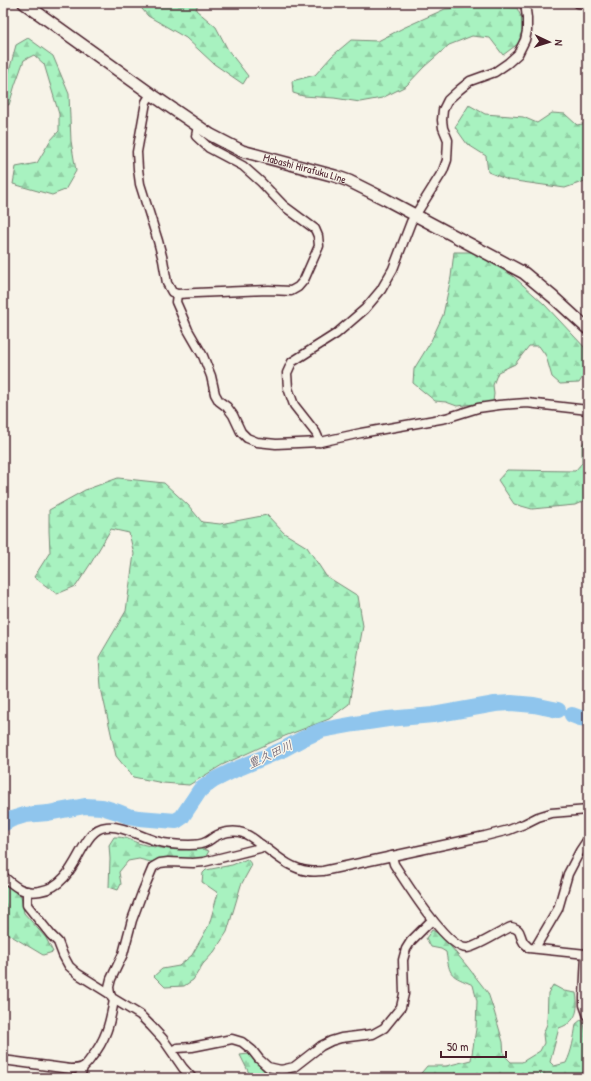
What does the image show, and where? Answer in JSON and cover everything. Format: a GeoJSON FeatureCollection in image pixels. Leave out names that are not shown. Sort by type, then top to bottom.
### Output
{"type":"FeatureCollection","features":[{"type":"Feature","properties":{"kind":"main road","name":"Mabashi Hirafuku Line"},"geometry":{"type":"LineString","coordinates":[[24,3],[211,135],[242,151],[349,181],[415,214],[524,273],[588,329]]}},
{"type":"Feature","properties":{"kind":"street"},"geometry":{"type":"LineString","coordinates":[[320,442],[316,433],[294,405],[288,388],[287,373],[292,362],[336,334],[365,309],[381,290],[393,269],[415,214],[443,171],[447,160],[448,140],[443,124],[443,110],[448,100],[470,81],[495,72],[508,64],[518,54],[525,40],[527,31],[525,3]]}},
{"type":"Feature","properties":{"kind":"street"},"geometry":{"type":"LineString","coordinates":[[578,3],[588,4]]}},
{"type":"Feature","properties":{"kind":"street"},"geometry":{"type":"LineString","coordinates":[[151,94],[146,102],[137,152],[138,169],[140,184],[163,260],[167,283],[172,292],[177,294],[291,291],[298,287],[304,280],[319,246],[318,236],[315,229],[284,206],[243,166],[209,148],[196,136],[198,126]]}},
{"type":"Feature","properties":{"kind":"street"},"geometry":{"type":"LineString","coordinates":[[177,294],[176,302],[188,330],[203,356],[212,376],[215,394],[219,401],[227,407],[233,415],[241,432],[247,438],[257,442],[276,444],[320,442],[361,432],[446,418],[478,408],[499,405],[527,404],[588,410]]}},
{"type":"Feature","properties":{"kind":"street"},"geometry":{"type":"LineString","coordinates":[[3,876],[20,890],[26,891],[36,892],[58,885],[67,875],[87,840],[95,830],[109,826],[155,841],[188,845],[197,845],[207,842],[224,833],[242,833],[262,845],[281,860],[296,868],[309,871],[323,870],[366,860],[392,856],[509,830],[551,813],[588,810]]}},
{"type":"Feature","properties":{"kind":"street"},"geometry":{"type":"LineString","coordinates":[[535,948],[558,909],[568,874],[588,839]]}},
{"type":"Feature","properties":{"kind":"street"},"geometry":{"type":"LineString","coordinates":[[79,1078],[83,1067],[96,1053],[110,1024],[112,997],[109,987],[111,979],[123,954],[132,920],[153,867],[160,863],[168,862],[204,862],[260,848],[262,845]]}},
{"type":"Feature","properties":{"kind":"street"},"geometry":{"type":"LineString","coordinates":[[392,856],[394,864],[433,921],[452,941],[458,945],[467,948],[477,945],[511,926],[517,928],[524,943],[529,948],[586,954],[584,1005],[588,1016]]}},
{"type":"Feature","properties":{"kind":"street"},"geometry":{"type":"LineString","coordinates":[[26,891],[27,904],[58,942],[63,955],[70,966],[78,974],[140,1015],[159,1035],[192,1078]]}},
{"type":"Feature","properties":{"kind":"street"},"geometry":{"type":"LineString","coordinates":[[172,1051],[177,1048],[232,1040],[242,1042],[268,1067],[281,1070],[294,1067],[321,1046],[331,1041],[341,1038],[373,1034],[384,1028],[401,1007],[404,994],[404,960],[406,949],[424,927],[433,921]]}},
{"type":"Feature","properties":{"kind":"street"},"geometry":{"type":"LineString","coordinates":[[3,1060],[70,1069],[83,1067]]}},
{"type":"Feature","properties":{"kind":"green space"},"geometry":{"type":"Polygon","coordinates":[[[137,3],[198,3],[196,10],[216,27],[228,50],[248,76],[243,84],[214,64],[186,38],[148,16],[137,3]]]}},
{"type":"Feature","properties":{"kind":"green space"},"geometry":{"type":"Polygon","coordinates":[[[486,6],[517,8],[524,23],[519,43],[503,55],[490,38],[472,36],[449,45],[424,67],[406,86],[382,98],[360,102],[334,98],[303,96],[293,93],[292,81],[315,75],[332,56],[351,40],[378,41],[445,9],[486,6]]]}},
{"type":"Feature","properties":{"kind":"green space"},"geometry":{"type":"Polygon","coordinates":[[[28,38],[53,56],[69,94],[71,141],[76,171],[65,190],[52,195],[13,184],[16,167],[37,163],[50,141],[59,131],[59,114],[44,64],[34,55],[24,60],[9,105],[3,104],[3,94],[16,45],[28,38]]]}},
{"type":"Feature","properties":{"kind":"green space"},"geometry":{"type":"Polygon","coordinates":[[[469,105],[485,114],[523,117],[537,123],[552,113],[565,114],[577,125],[588,123],[588,180],[565,188],[508,180],[488,172],[486,156],[467,144],[455,127],[469,105]]]}},
{"type":"Feature","properties":{"kind":"green space"},"geometry":{"type":"Polygon","coordinates":[[[454,252],[473,252],[513,276],[544,304],[588,351],[588,369],[579,383],[560,384],[552,377],[546,356],[539,346],[529,346],[515,364],[498,372],[493,385],[493,402],[457,406],[446,402],[435,401],[413,383],[414,369],[430,343],[443,315],[451,277],[454,252]]]}},
{"type":"Feature","properties":{"kind":"green space"},"geometry":{"type":"Polygon","coordinates":[[[588,433],[588,499],[575,505],[532,509],[514,504],[498,480],[507,470],[575,471],[582,463],[582,446],[588,433]]]}},
{"type":"Feature","properties":{"kind":"green space"},"geometry":{"type":"Polygon","coordinates":[[[118,478],[164,483],[188,505],[202,522],[220,524],[267,515],[284,533],[307,547],[326,576],[358,596],[363,626],[349,704],[329,719],[285,736],[222,765],[189,785],[163,783],[133,777],[116,756],[101,688],[99,657],[126,611],[134,554],[129,533],[111,529],[76,586],[57,594],[34,577],[50,552],[49,510],[85,490],[118,478]]]}},
{"type":"Feature","properties":{"kind":"green space"},"geometry":{"type":"Polygon","coordinates":[[[114,837],[129,839],[153,847],[179,850],[197,848],[209,851],[205,858],[186,860],[166,858],[151,862],[139,859],[128,861],[119,872],[121,884],[118,890],[109,887],[109,845],[114,837]]]}},
{"type":"Feature","properties":{"kind":"green space"},"geometry":{"type":"Polygon","coordinates":[[[247,859],[252,865],[241,885],[227,932],[193,980],[184,986],[165,987],[154,976],[162,969],[179,966],[192,955],[209,925],[218,893],[202,882],[203,873],[206,870],[232,865],[247,859]]]}},
{"type":"Feature","properties":{"kind":"green space"},"geometry":{"type":"Polygon","coordinates":[[[3,882],[21,896],[24,913],[46,938],[53,952],[43,955],[3,931],[3,882]]]}},
{"type":"Feature","properties":{"kind":"green space"},"geometry":{"type":"Polygon","coordinates":[[[432,930],[441,935],[488,993],[503,1042],[504,1055],[511,1062],[522,1062],[540,1051],[544,1043],[543,1034],[547,1024],[548,993],[553,985],[564,991],[576,993],[577,1010],[570,1022],[559,1028],[550,1062],[554,1066],[566,1063],[574,1039],[576,1024],[582,1019],[588,1049],[586,1065],[580,1078],[417,1078],[427,1066],[446,1066],[471,1060],[476,1029],[477,1001],[473,985],[455,977],[452,974],[446,952],[441,949],[431,947],[426,938],[432,930]]]}},
{"type":"Feature","properties":{"kind":"green space"},"geometry":{"type":"Polygon","coordinates":[[[249,1054],[264,1071],[281,1078],[250,1078],[240,1055],[249,1054]]]}},
{"type":"Feature","properties":{"kind":"waterway","name":"豊久田川"},"geometry":{"type":"LineString","coordinates":[[3,824],[12,819],[25,815],[48,813],[85,806],[102,807],[128,816],[139,818],[176,821],[182,817],[200,790],[214,780],[282,750],[322,730],[388,719],[433,715],[495,704],[511,703],[534,705],[558,710]]}},
{"type":"Feature","properties":{"kind":"waterway","name":"豊久田川"},"geometry":{"type":"LineString","coordinates":[[572,715],[588,719]]}}]}
